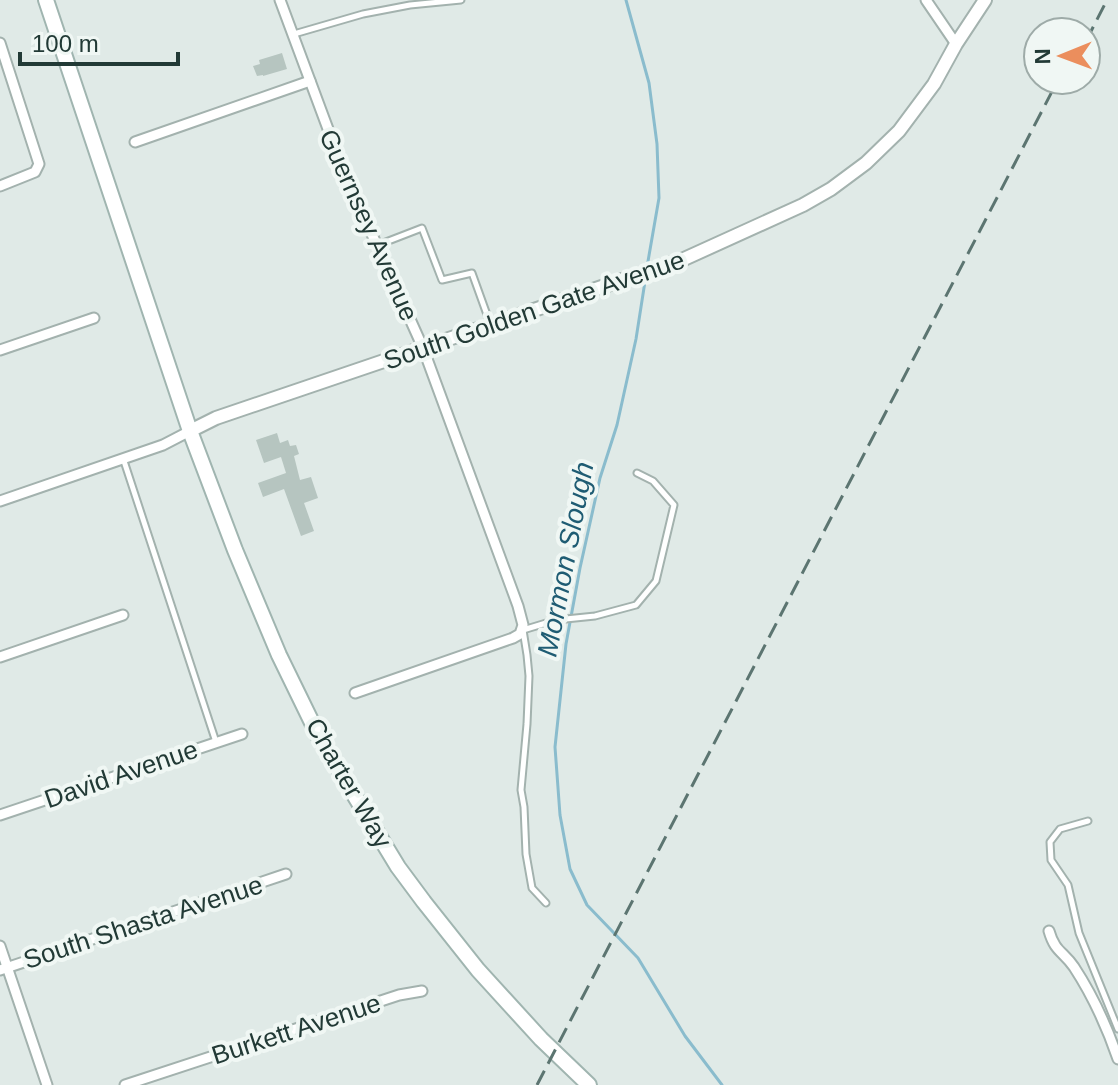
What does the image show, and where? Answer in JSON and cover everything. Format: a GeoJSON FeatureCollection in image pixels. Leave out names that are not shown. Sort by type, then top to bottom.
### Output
{"type":"FeatureCollection","features":[{"type":"Feature","properties":{"kind":"main road","name":"Charter Way"},"geometry":{"type":"LineString","coordinates":[[46,0],[190,431],[279,655],[319,737],[398,867],[478,970],[541,1039],[589,1085]]}},
{"type":"Feature","properties":{"kind":"street","name":"Guernsey Avenue"},"geometry":{"type":"LineString","coordinates":[[280,0],[344,172],[423,348],[518,606],[523,630]]}},
{"type":"Feature","properties":{"kind":"street"},"geometry":{"type":"LineString","coordinates":[[926,0],[956,44]]}},
{"type":"Feature","properties":{"kind":"street","name":"South Golden Gate Avenue"},"geometry":{"type":"LineString","coordinates":[[0,501],[163,445],[216,418],[684,259],[791,212],[831,189],[866,163],[899,131],[921,104],[985,0]]}},
{"type":"Feature","properties":{"kind":"street"},"geometry":{"type":"LineString","coordinates":[[0,43],[39,164],[35,172],[0,186]]}},
{"type":"Feature","properties":{"kind":"street"},"geometry":{"type":"LineString","coordinates":[[135,142],[310,81]]}},
{"type":"Feature","properties":{"kind":"street"},"geometry":{"type":"LineString","coordinates":[[0,350],[94,318]]}},
{"type":"Feature","properties":{"kind":"street"},"geometry":{"type":"LineString","coordinates":[[0,657],[123,615]]}},
{"type":"Feature","properties":{"kind":"street"},"geometry":{"type":"LineString","coordinates":[[355,693],[513,638],[523,630]]}},
{"type":"Feature","properties":{"kind":"street","name":"David Avenue"},"geometry":{"type":"LineString","coordinates":[[0,815],[242,734]]}},
{"type":"Feature","properties":{"kind":"street","name":"South Shasta Avenue"},"geometry":{"type":"LineString","coordinates":[[4,969],[286,874]]}},
{"type":"Feature","properties":{"kind":"street"},"geometry":{"type":"LineString","coordinates":[[1049,931],[1052,944],[1073,965],[1113,1028],[1118,1059]]}},
{"type":"Feature","properties":{"kind":"street"},"geometry":{"type":"LineString","coordinates":[[0,946],[4,969],[47,1085]]}},
{"type":"Feature","properties":{"kind":"street","name":"Burkett Avenue"},"geometry":{"type":"LineString","coordinates":[[125,1085],[399,995],[422,991]]}},
{"type":"Feature","properties":{"kind":"lane"},"geometry":{"type":"LineString","coordinates":[[293,35],[363,14],[461,0]]}},
{"type":"Feature","properties":{"kind":"lane"},"geometry":{"type":"LineString","coordinates":[[378,245],[422,228],[442,280],[472,273],[491,326]]}},
{"type":"Feature","properties":{"kind":"lane"},"geometry":{"type":"LineString","coordinates":[[123,458],[216,742]]}},
{"type":"Feature","properties":{"kind":"lane"},"geometry":{"type":"LineString","coordinates":[[546,903],[532,888],[526,854],[521,790],[529,676],[523,630],[556,620],[595,616],[636,605],[656,581],[674,505],[653,481],[637,473]]}},
{"type":"Feature","properties":{"kind":"lane"},"geometry":{"type":"LineString","coordinates":[[1088,821],[1060,829],[1050,842],[1051,860],[1068,885],[1079,933],[1113,1028]]}},
{"type":"Feature","properties":{"kind":"building"},"geometry":{"type":"Polygon","coordinates":[[[282,53],[287,69],[257,76],[253,66],[260,64],[259,60],[282,53]]]}},
{"type":"Feature","properties":{"kind":"building"},"geometry":{"type":"Polygon","coordinates":[[[277,433],[280,443],[288,440],[290,446],[296,445],[299,454],[294,456],[300,480],[311,477],[318,498],[304,503],[314,531],[301,536],[284,489],[263,497],[258,483],[286,473],[281,457],[264,463],[256,440],[277,433]]]}},
{"type":"Feature","properties":{"kind":"waterway","name":"Mormon Slough"},"geometry":{"type":"LineString","coordinates":[[626,0],[649,83],[657,144],[659,198],[647,267]]}},
{"type":"Feature","properties":{"kind":"waterway","name":"Mormon Slough"},"geometry":{"type":"LineString","coordinates":[[646,275],[636,339],[617,425],[600,478],[566,644],[555,747],[560,815],[570,869],[587,905],[638,958],[685,1036],[722,1085]]}},
{"type":"Feature","properties":{"kind":"railway"},"geometry":{"type":"LineString","coordinates":[[1099,16],[1107,0]]}},
{"type":"Feature","properties":{"kind":"railway"},"geometry":{"type":"LineString","coordinates":[[537,1085],[1050,96]]}}]}
